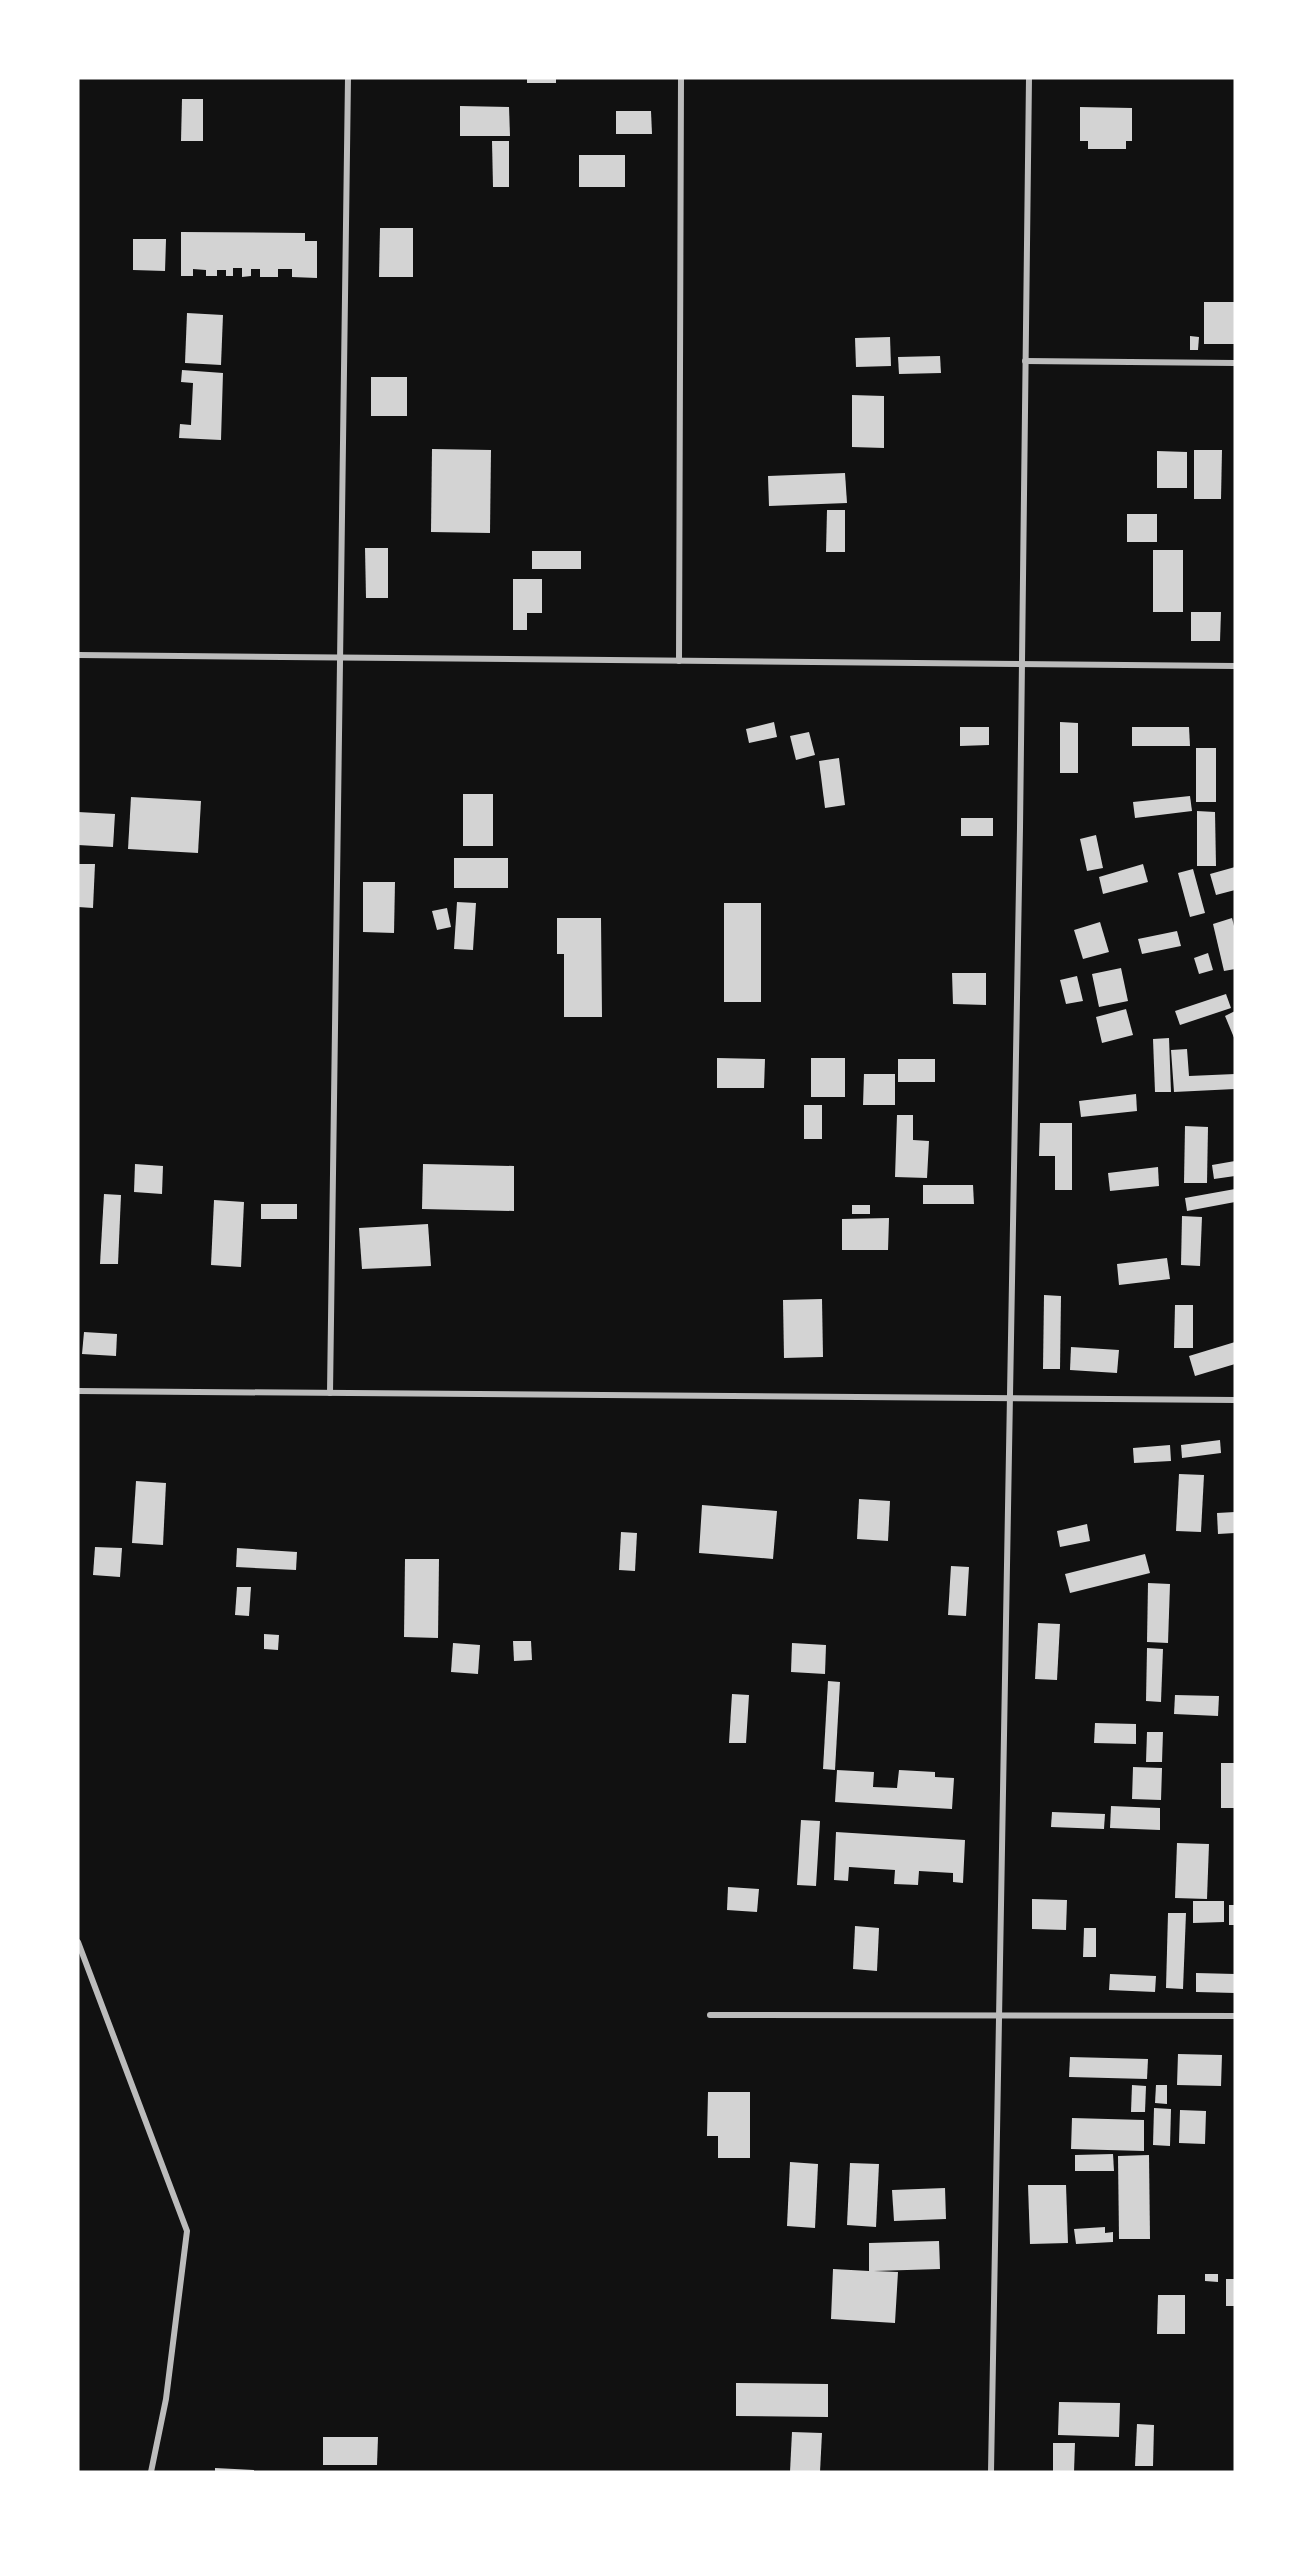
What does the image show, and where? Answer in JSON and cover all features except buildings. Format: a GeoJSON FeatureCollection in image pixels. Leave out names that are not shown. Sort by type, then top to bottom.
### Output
{"type":"FeatureCollection","features":[{"type":"Feature","properties":{"kind":"street"},"geometry":{"type":"LineString","coordinates":[[330,1393],[348,78]]}},
{"type":"Feature","properties":{"kind":"street"},"geometry":{"type":"LineString","coordinates":[[679,661],[681,78]]}},
{"type":"Feature","properties":{"kind":"street"},"geometry":{"type":"LineString","coordinates":[[991,2472],[1022,664],[1029,78]]}},
{"type":"Feature","properties":{"kind":"street"},"geometry":{"type":"LineString","coordinates":[[1025,360],[1235,363]]}},
{"type":"Feature","properties":{"kind":"street"},"geometry":{"type":"LineString","coordinates":[[78,655],[1235,666]]}},
{"type":"Feature","properties":{"kind":"street"},"geometry":{"type":"LineString","coordinates":[[78,1391],[1235,1400]]}},
{"type":"Feature","properties":{"kind":"street"},"geometry":{"type":"LineString","coordinates":[[78,1942],[187,2231],[166,2399],[151,2472]]}},
{"type":"Feature","properties":{"kind":"street"},"geometry":{"type":"LineString","coordinates":[[710,2015],[1235,2016]]}}]}
